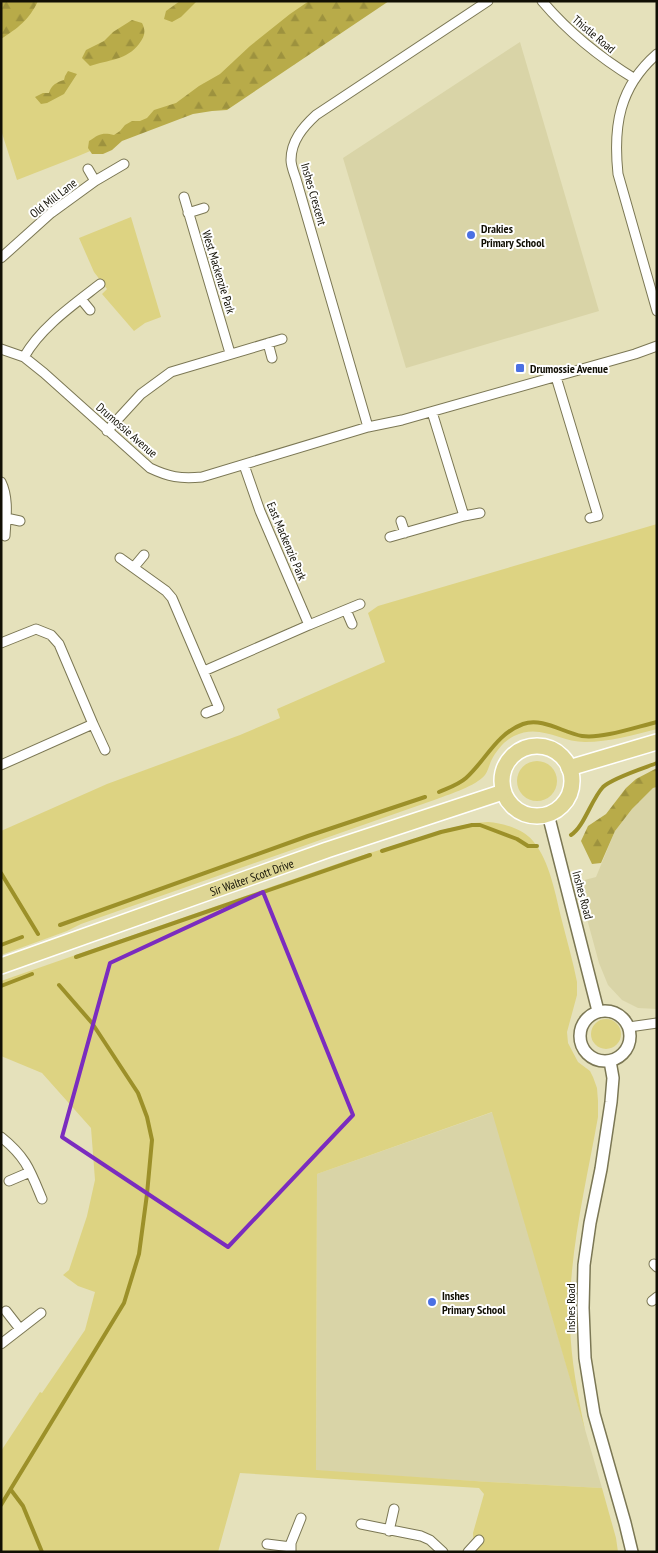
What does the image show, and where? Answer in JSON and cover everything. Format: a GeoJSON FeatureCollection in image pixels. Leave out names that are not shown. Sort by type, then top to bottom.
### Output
{"type":"FeatureCollection","features":[{"type":"Feature","properties":{"kind":"main road"},"geometry":{"type":"LineString","coordinates":[[569,768],[657,742]]}},
{"type":"Feature","properties":{"kind":"main road"},"geometry":{"type":"LineString","coordinates":[[535,746],[551,749],[564,759],[569,768],[572,779],[566,801],[558,809],[548,814],[526,815],[512,806],[503,792],[502,781],[505,766],[515,753],[525,748],[535,746]]}},
{"type":"Feature","properties":{"kind":"main road","name":"Sir Walter Scott Drive"},"geometry":{"type":"LineString","coordinates":[[1,966],[335,847],[503,792]]}},
{"type":"Feature","properties":{"kind":"street","name":"Inshes Crescent"},"geometry":{"type":"LineString","coordinates":[[368,427],[291,160],[295,142],[304,126],[316,115],[488,1]]}},
{"type":"Feature","properties":{"kind":"street","name":"Thistle Road"},"geometry":{"type":"LineString","coordinates":[[542,1],[569,31],[584,44],[609,63],[635,79]]}},
{"type":"Feature","properties":{"kind":"street"},"geometry":{"type":"LineString","coordinates":[[657,54],[635,79],[621,106],[616,130],[618,174],[657,311]]}},
{"type":"Feature","properties":{"kind":"street","name":"Old Mill Lane"},"geometry":{"type":"LineString","coordinates":[[1,258],[51,213],[95,181],[124,164]]}},
{"type":"Feature","properties":{"kind":"street"},"geometry":{"type":"LineString","coordinates":[[88,169],[95,181]]}},
{"type":"Feature","properties":{"kind":"street","name":"West Mackenzie Park"},"geometry":{"type":"LineString","coordinates":[[184,197],[230,354]]}},
{"type":"Feature","properties":{"kind":"street"},"geometry":{"type":"LineString","coordinates":[[188,212],[204,208]]}},
{"type":"Feature","properties":{"kind":"street"},"geometry":{"type":"LineString","coordinates":[[24,357],[30,346],[44,332],[100,284]]}},
{"type":"Feature","properties":{"kind":"street"},"geometry":{"type":"LineString","coordinates":[[81,299],[90,310]]}},
{"type":"Feature","properties":{"kind":"street"},"geometry":{"type":"LineString","coordinates":[[107,431],[141,394],[171,372],[282,339]]}},
{"type":"Feature","properties":{"kind":"street"},"geometry":{"type":"LineString","coordinates":[[268,343],[272,358]]}},
{"type":"Feature","properties":{"kind":"street","name":"Drumossie Avenue"},"geometry":{"type":"LineString","coordinates":[[1,349],[24,357],[150,468],[166,476],[184,478],[202,476],[244,465],[368,427],[432,412],[657,346]]}},
{"type":"Feature","properties":{"kind":"street"},"geometry":{"type":"LineString","coordinates":[[556,377],[598,516],[590,518]]}},
{"type":"Feature","properties":{"kind":"street"},"geometry":{"type":"LineString","coordinates":[[432,412],[464,516]]}},
{"type":"Feature","properties":{"kind":"street","name":"East Mackenzie Park"},"geometry":{"type":"LineString","coordinates":[[244,465],[260,511],[309,625]]}},
{"type":"Feature","properties":{"kind":"street"},"geometry":{"type":"LineString","coordinates":[[1,482],[4,488],[6,503],[5,536]]}},
{"type":"Feature","properties":{"kind":"street"},"geometry":{"type":"LineString","coordinates":[[390,537],[480,513]]}},
{"type":"Feature","properties":{"kind":"street"},"geometry":{"type":"LineString","coordinates":[[6,518],[20,521]]}},
{"type":"Feature","properties":{"kind":"street"},"geometry":{"type":"LineString","coordinates":[[401,521],[405,533]]}},
{"type":"Feature","properties":{"kind":"street"},"geometry":{"type":"LineString","coordinates":[[134,567],[144,555]]}},
{"type":"Feature","properties":{"kind":"street"},"geometry":{"type":"LineString","coordinates":[[120,558],[166,591],[172,598],[220,708],[206,713]]}},
{"type":"Feature","properties":{"kind":"street"},"geometry":{"type":"LineString","coordinates":[[204,671],[360,604]]}},
{"type":"Feature","properties":{"kind":"street"},"geometry":{"type":"LineString","coordinates":[[346,610],[352,624]]}},
{"type":"Feature","properties":{"kind":"street"},"geometry":{"type":"LineString","coordinates":[[1,643],[36,629],[51,635],[59,644],[105,750]]}},
{"type":"Feature","properties":{"kind":"street"},"geometry":{"type":"LineString","coordinates":[[1,765],[93,724]]}},
{"type":"Feature","properties":{"kind":"street","name":"Inshes Road"},"geometry":{"type":"LineString","coordinates":[[548,814],[598,1011]]}},
{"type":"Feature","properties":{"kind":"street"},"geometry":{"type":"LineString","coordinates":[[606,1010],[620,1015],[625,1020],[631,1034],[628,1048],[617,1058],[610,1061],[602,1061],[587,1053],[582,1046],[580,1038],[584,1021],[598,1011],[606,1010]]}},
{"type":"Feature","properties":{"kind":"street"},"geometry":{"type":"LineString","coordinates":[[629,1027],[657,1023]]}},
{"type":"Feature","properties":{"kind":"street","name":"Inshes Road"},"geometry":{"type":"LineString","coordinates":[[610,1061],[614,1078],[611,1102],[584,1265],[585,1358],[594,1414],[632,1552]]}},
{"type":"Feature","properties":{"kind":"street"},"geometry":{"type":"LineString","coordinates":[[1,1137],[24,1158],[42,1199]]}},
{"type":"Feature","properties":{"kind":"street"},"geometry":{"type":"LineString","coordinates":[[9,1181],[30,1172]]}},
{"type":"Feature","properties":{"kind":"street"},"geometry":{"type":"LineString","coordinates":[[6,1312],[20,1329]]}},
{"type":"Feature","properties":{"kind":"street"},"geometry":{"type":"LineString","coordinates":[[1,1344],[41,1313]]}},
{"type":"Feature","properties":{"kind":"street"},"geometry":{"type":"LineString","coordinates":[[388,1530],[394,1509]]}},
{"type":"Feature","properties":{"kind":"street"},"geometry":{"type":"LineString","coordinates":[[266,1544],[291,1550],[291,1543],[301,1518]]}},
{"type":"Feature","properties":{"kind":"street"},"geometry":{"type":"LineString","coordinates":[[361,1524],[421,1536],[430,1540],[443,1552]]}},
{"type":"Feature","properties":{"kind":"street"},"geometry":{"type":"LineString","coordinates":[[468,1552],[479,1540]]}},
{"type":"Feature","properties":{"kind":"highlighted area"},"geometry":{"type":"Polygon","coordinates":[[[263,892],[353,1115],[228,1247],[62,1137],[110,963],[263,892]]]}},
{"type":"Feature","properties":{"kind":"shaded area"},"geometry":{"type":"Polygon","coordinates":[[[1,1],[388,1],[209,101],[17,180],[1,130],[1,1]]]}},
{"type":"Feature","properties":{"kind":"shaded area","name":"Drakies Primary School"},"geometry":{"type":"Polygon","coordinates":[[[520,42],[599,311],[406,368],[343,158],[520,42]]]}},
{"type":"Feature","properties":{"kind":"shaded area"},"geometry":{"type":"Polygon","coordinates":[[[131,217],[161,317],[145,323],[134,331],[102,294],[107,289],[94,272],[79,238],[131,217]]]}},
{"type":"Feature","properties":{"kind":"shaded area"},"geometry":{"type":"Polygon","coordinates":[[[657,524],[657,729],[594,742],[576,741],[533,731],[514,736],[498,750],[485,775],[476,783],[462,789],[81,924],[1,955],[1,831],[107,784],[240,735],[280,718],[277,709],[385,662],[368,613],[378,606],[657,524]]]}},
{"type":"Feature","properties":{"kind":"shaded area"},"geometry":{"type":"Polygon","coordinates":[[[541,761],[548,764],[554,770],[557,781],[556,789],[548,798],[541,801],[533,801],[526,798],[518,789],[517,777],[520,770],[529,762],[541,761]]]}},
{"type":"Feature","properties":{"kind":"shaded area"},"geometry":{"type":"Polygon","coordinates":[[[657,787],[657,1009],[638,1008],[622,1000],[608,985],[599,963],[577,882],[596,877],[615,831],[632,809],[653,788],[657,787]]]}},
{"type":"Feature","properties":{"kind":"shaded area"},"geometry":{"type":"Polygon","coordinates":[[[488,822],[512,827],[524,833],[533,841],[544,859],[555,890],[577,982],[577,995],[567,1032],[568,1043],[578,1062],[590,1071],[597,1088],[598,1117],[575,1246],[570,1299],[572,1351],[577,1391],[585,1430],[492,1112],[317,1174],[316,1470],[602,1488],[618,1552],[474,1552],[473,1533],[484,1494],[479,1488],[240,1473],[218,1552],[1,1552],[1,1451],[40,1392],[42,1393],[85,1330],[95,1292],[78,1286],[63,1275],[69,1270],[87,1216],[95,1180],[91,1128],[42,1073],[1,1056],[1,981],[354,858],[446,829],[488,822]]]}},
{"type":"Feature","properties":{"kind":"shaded area"},"geometry":{"type":"Polygon","coordinates":[[[606,1019],[617,1023],[621,1034],[617,1045],[606,1049],[595,1045],[591,1034],[595,1023],[606,1019]]]}},
{"type":"Feature","properties":{"kind":"shaded area","name":"Inshes Primary School"},"geometry":{"type":"Polygon","coordinates":[[[493,1112],[602,1488],[316,1471],[317,1174],[493,1112]]]}},
{"type":"Feature","properties":{"kind":"green space"},"geometry":{"type":"Polygon","coordinates":[[[1,1],[38,1],[22,23],[1,39],[1,1]]]}},
{"type":"Feature","properties":{"kind":"green space"},"geometry":{"type":"Polygon","coordinates":[[[180,1],[197,1],[181,17],[172,22],[164,19],[166,11],[180,1]]]}},
{"type":"Feature","properties":{"kind":"green space"},"geometry":{"type":"Polygon","coordinates":[[[309,1],[389,1],[227,110],[193,114],[122,141],[112,150],[103,154],[92,154],[88,148],[89,141],[101,134],[114,135],[132,121],[140,121],[147,118],[154,110],[176,103],[199,86],[220,74],[250,46],[309,1]]]}},
{"type":"Feature","properties":{"kind":"green space"},"geometry":{"type":"Polygon","coordinates":[[[132,20],[142,23],[144,34],[139,44],[129,53],[117,59],[90,66],[82,58],[86,50],[104,41],[113,32],[132,20]]]}},
{"type":"Feature","properties":{"kind":"green space"},"geometry":{"type":"Polygon","coordinates":[[[68,71],[77,74],[64,94],[41,104],[35,97],[43,93],[49,93],[55,84],[64,80],[68,71]]]}},
{"type":"Feature","properties":{"kind":"green space"},"geometry":{"type":"Polygon","coordinates":[[[657,768],[657,787],[653,788],[632,809],[615,831],[601,863],[592,864],[581,841],[588,826],[606,814],[626,788],[636,779],[657,768]]]}},
{"type":"Feature","properties":{"kind":"waterway"},"geometry":{"type":"LineString","coordinates":[[439,792],[466,778],[498,741],[514,728],[523,724],[530,722],[545,724],[582,736],[599,736],[657,722]]}},
{"type":"Feature","properties":{"kind":"waterway"},"geometry":{"type":"LineString","coordinates":[[571,835],[580,826],[603,787],[621,777],[657,763]]}},
{"type":"Feature","properties":{"kind":"waterway"},"geometry":{"type":"LineString","coordinates":[[60,925],[308,836],[425,797]]}},
{"type":"Feature","properties":{"kind":"waterway"},"geometry":{"type":"LineString","coordinates":[[382,851],[441,832],[472,825],[480,825],[517,839],[528,846],[537,846]]}},
{"type":"Feature","properties":{"kind":"waterway"},"geometry":{"type":"LineString","coordinates":[[76,957],[370,855]]}},
{"type":"Feature","properties":{"kind":"waterway"},"geometry":{"type":"LineString","coordinates":[[1,873],[38,934]]}},
{"type":"Feature","properties":{"kind":"waterway"},"geometry":{"type":"LineString","coordinates":[[1,945],[22,937]]}},
{"type":"Feature","properties":{"kind":"waterway"},"geometry":{"type":"LineString","coordinates":[[1,986],[32,974]]}},
{"type":"Feature","properties":{"kind":"waterway"},"geometry":{"type":"LineString","coordinates":[[1,1505],[124,1303],[139,1254],[147,1194],[152,1140],[147,1117],[138,1093],[92,1023],[59,985]]}},
{"type":"Feature","properties":{"kind":"waterway"},"geometry":{"type":"LineString","coordinates":[[11,1490],[23,1506],[42,1552]]}},
{"type":"Feature","properties":{"kind":"place","name":"Drakies Primary School"},"geometry":{"type":"Point","coordinates":[471,235]}},
{"type":"Feature","properties":{"kind":"place","name":"Drumossie Avenue"},"geometry":{"type":"Point","coordinates":[520,368]}},
{"type":"Feature","properties":{"kind":"place","name":"Inshes Primary School"},"geometry":{"type":"Point","coordinates":[432,1302]}}]}
